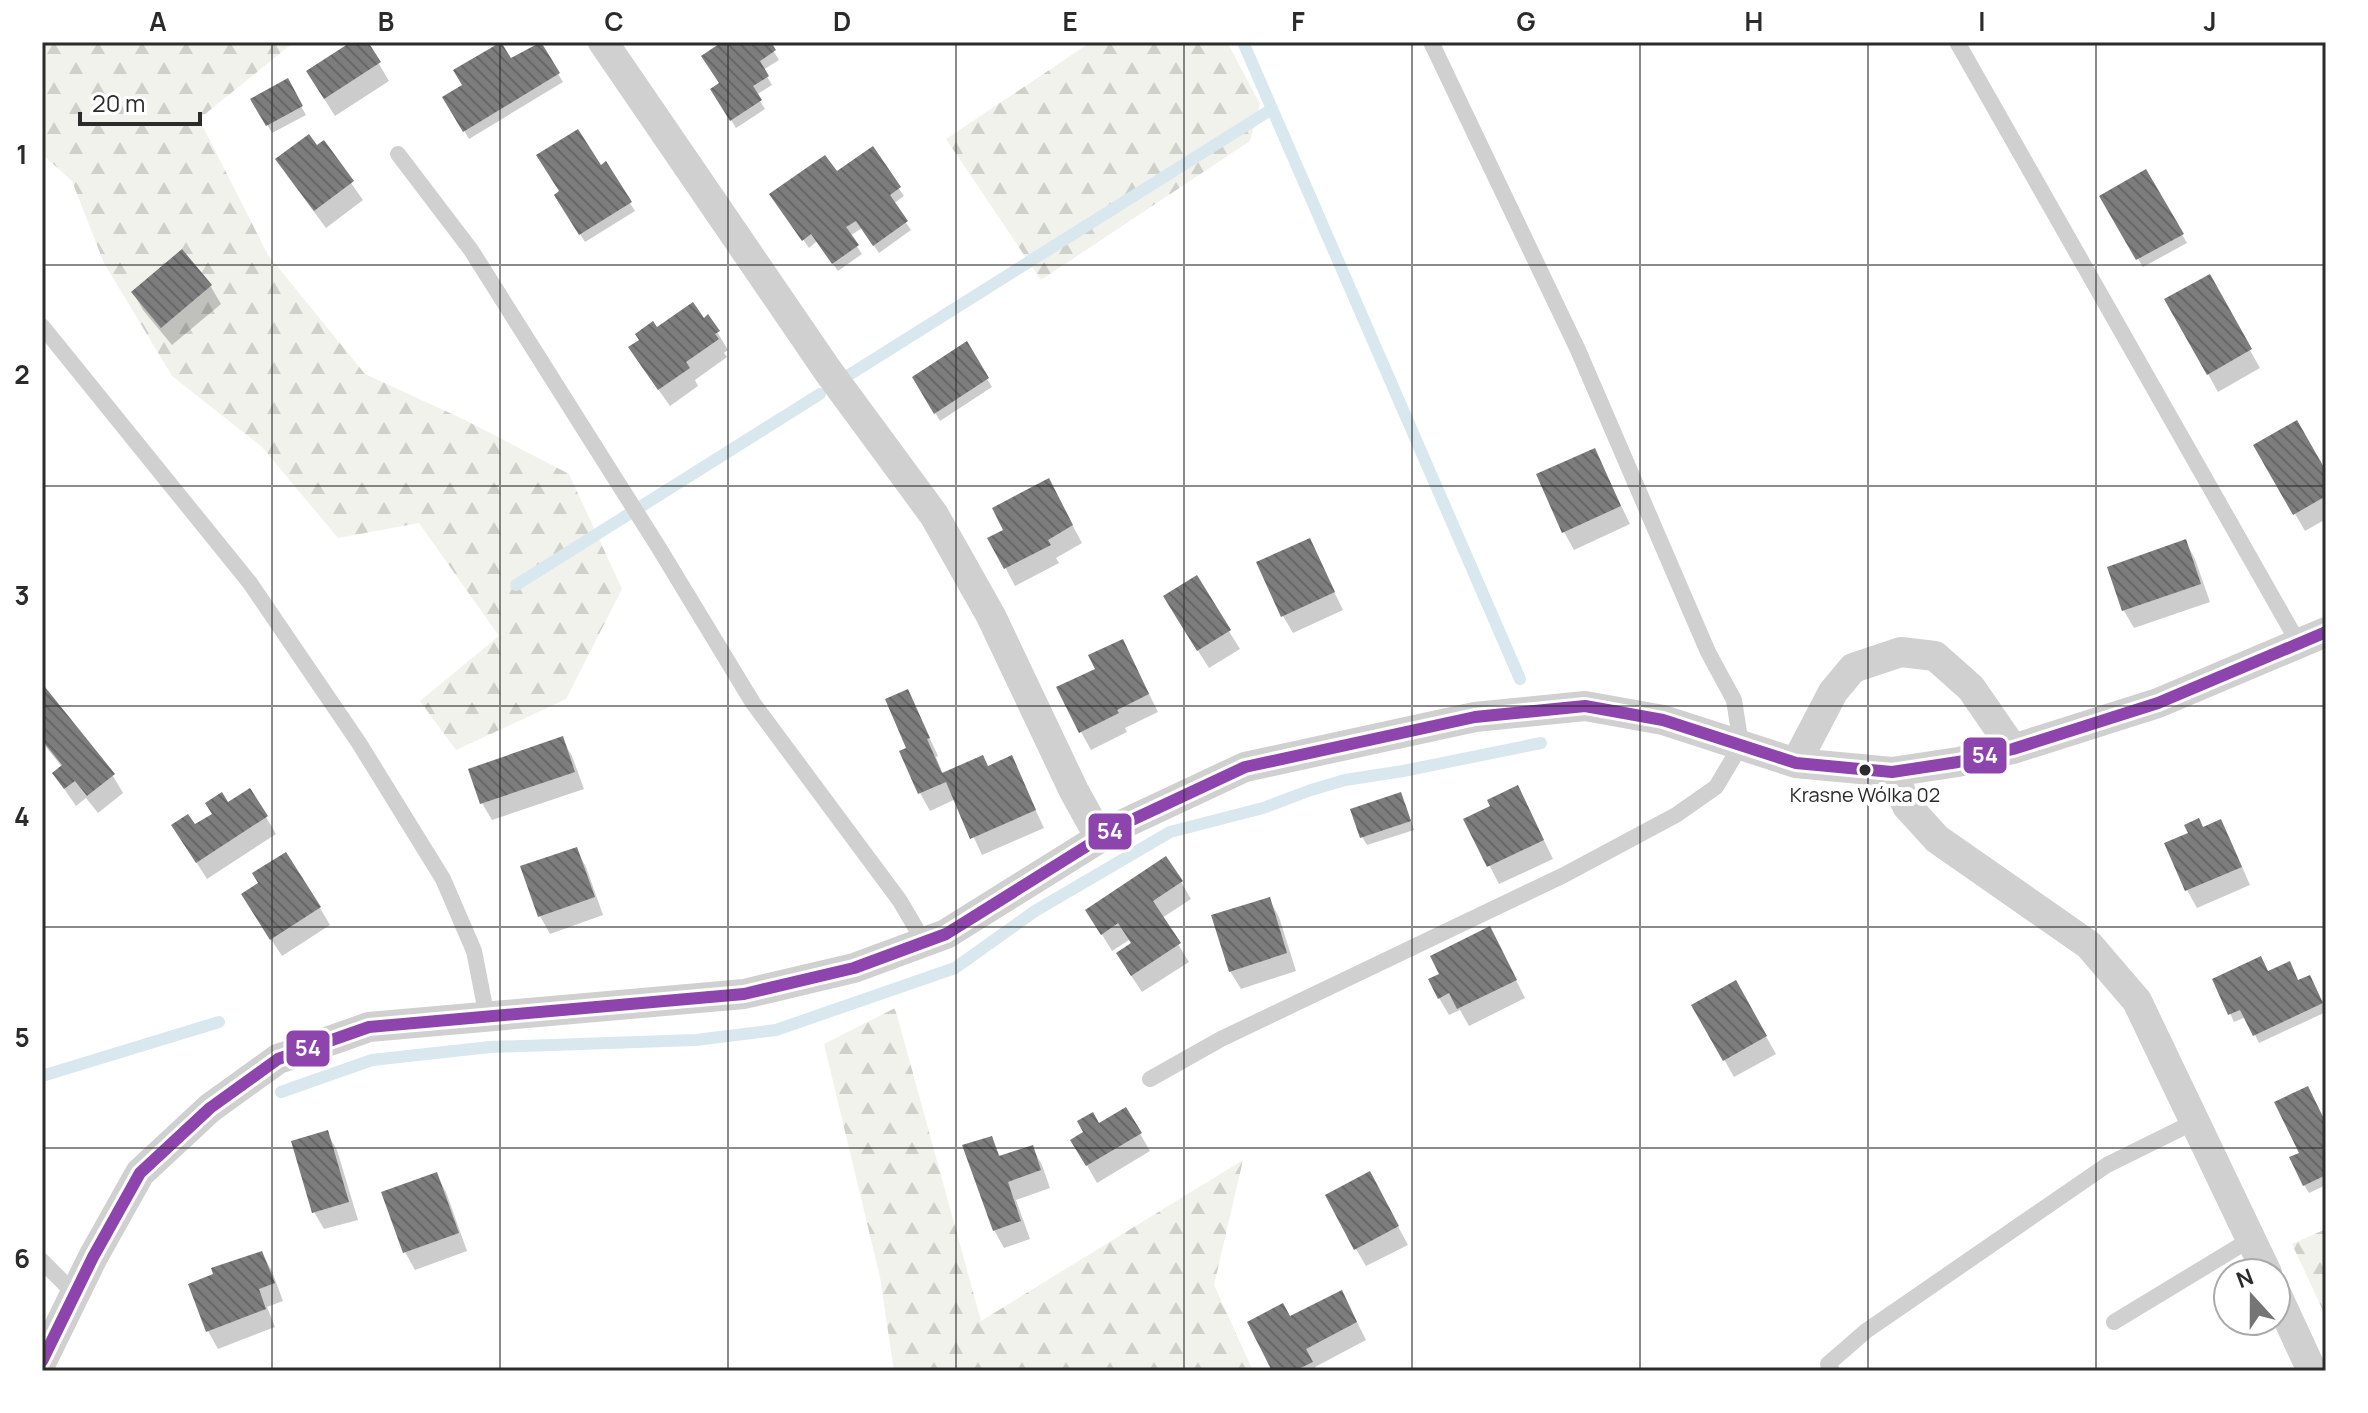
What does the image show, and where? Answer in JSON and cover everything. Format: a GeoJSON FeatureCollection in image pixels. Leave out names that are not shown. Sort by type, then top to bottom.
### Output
{"type":"FeatureCollection","features":[{"type":"Feature","properties":{"kind":"street"},"geometry":{"type":"LineString","coordinates":[[603,42],[828,371],[934,515],[991,616],[1074,791],[1100,838]]}},
{"type":"Feature","properties":{"kind":"street"},"geometry":{"type":"LineString","coordinates":[[42,1361],[93,1257],[140,1173],[210,1108],[278,1059],[369,1027],[744,994],[854,968],[946,934],[1119,826],[1245,767],[1475,717],[1585,706],[1663,720],[1796,763],[1892,772],[1958,762],[2013,749],[2158,703],[2312,638]]}},
{"type":"Feature","properties":{"kind":"street"},"geometry":{"type":"LineString","coordinates":[[1796,763],[1833,692],[1853,668],[1901,652],[1935,656],[1971,688],[2013,749]]}},
{"type":"Feature","properties":{"kind":"street"},"geometry":{"type":"LineString","coordinates":[[1892,772],[1907,806],[1937,839],[2089,945],[2137,1001],[2259,1257]]}},
{"type":"Feature","properties":{"kind":"street"},"geometry":{"type":"LineString","coordinates":[[2292,1328],[2312,1371]]}},
{"type":"Feature","properties":{"kind":"lane"},"geometry":{"type":"LineString","coordinates":[[1150,1079],[1221,1039],[1564,875],[1676,815],[1716,787],[1741,745],[1734,700],[1708,652],[1578,350],[1431,42]]}},
{"type":"Feature","properties":{"kind":"lane"},"geometry":{"type":"LineString","coordinates":[[1957,42],[2312,638]]}},
{"type":"Feature","properties":{"kind":"lane"},"geometry":{"type":"LineString","coordinates":[[398,154],[471,250],[753,703],[900,901],[924,942]]}},
{"type":"Feature","properties":{"kind":"lane"},"geometry":{"type":"LineString","coordinates":[[42,326],[250,583],[359,743],[443,879],[474,951],[487,1017]]}},
{"type":"Feature","properties":{"kind":"lane"},"geometry":{"type":"LineString","coordinates":[[1832,1371],[1828,1364],[1866,1331],[2107,1165],[2196,1121]]}},
{"type":"Feature","properties":{"kind":"lane"},"geometry":{"type":"LineString","coordinates":[[2114,1322],[2251,1239]]}},
{"type":"Feature","properties":{"kind":"lane"},"geometry":{"type":"LineString","coordinates":[[42,1261],[75,1294]]}},
{"type":"Feature","properties":{"kind":"green space"},"geometry":{"type":"Polygon","coordinates":[[[42,42],[294,42],[199,119],[268,255],[365,374],[465,420],[569,474],[622,589],[566,699],[456,750],[420,701],[499,636],[419,523],[338,538],[262,447],[172,376],[104,263],[72,181],[42,154],[42,42]]]}},
{"type":"Feature","properties":{"kind":"green space"},"geometry":{"type":"Polygon","coordinates":[[[1091,42],[1227,42],[1260,104],[1250,141],[1041,280],[946,139],[1091,42]]]}},
{"type":"Feature","properties":{"kind":"green space"},"geometry":{"type":"Polygon","coordinates":[[[895,1008],[981,1321],[1243,1160],[1214,1285],[1253,1371],[894,1371],[880,1277],[824,1044],[895,1008]]]}},
{"type":"Feature","properties":{"kind":"green space"},"geometry":{"type":"Polygon","coordinates":[[[2326,1229],[2326,1317],[2292,1244],[2326,1229]]]}},
{"type":"Feature","properties":{"kind":"building"},"geometry":{"type":"Polygon","coordinates":[[[351,42],[368,42],[381,62],[324,99],[306,71],[351,42]]]}},
{"type":"Feature","properties":{"kind":"building"},"geometry":{"type":"Polygon","coordinates":[[[501,42],[511,58],[541,42],[560,73],[463,132],[442,97],[462,85],[453,70],[501,42]]]}},
{"type":"Feature","properties":{"kind":"building"},"geometry":{"type":"Polygon","coordinates":[[[722,42],[771,42],[776,50],[760,61],[769,76],[753,86],[762,100],[730,121],[710,89],[719,83],[701,56],[722,42]]]}},
{"type":"Feature","properties":{"kind":"building"},"geometry":{"type":"Polygon","coordinates":[[[288,78],[303,106],[266,126],[250,99],[288,78]]]}},
{"type":"Feature","properties":{"kind":"building"},"geometry":{"type":"Polygon","coordinates":[[[578,129],[601,165],[606,161],[632,202],[579,235],[554,195],[559,191],[536,155],[578,129]]]}},
{"type":"Feature","properties":{"kind":"building"},"geometry":{"type":"Polygon","coordinates":[[[309,134],[317,145],[324,140],[354,181],[314,211],[275,159],[309,134]]]}},
{"type":"Feature","properties":{"kind":"building"},"geometry":{"type":"Polygon","coordinates":[[[873,146],[901,187],[890,195],[908,221],[873,246],[856,221],[846,227],[859,245],[832,264],[811,234],[802,241],[769,194],[825,155],[837,171],[873,146]]]}},
{"type":"Feature","properties":{"kind":"building"},"geometry":{"type":"Polygon","coordinates":[[[2146,169],[2184,234],[2136,260],[2099,196],[2146,169]]]}},
{"type":"Feature","properties":{"kind":"building"},"geometry":{"type":"Polygon","coordinates":[[[182,249],[212,285],[161,328],[131,292],[182,249]]]}},
{"type":"Feature","properties":{"kind":"building"},"geometry":{"type":"Polygon","coordinates":[[[2210,274],[2252,349],[2207,375],[2164,299],[2210,274]]]}},
{"type":"Feature","properties":{"kind":"building"},"geometry":{"type":"Polygon","coordinates":[[[693,302],[704,318],[708,314],[720,331],[715,334],[719,339],[686,362],[690,368],[658,390],[628,347],[639,340],[635,334],[653,321],[657,327],[693,302]]]}},
{"type":"Feature","properties":{"kind":"building"},"geometry":{"type":"Polygon","coordinates":[[[967,341],[989,378],[934,414],[912,377],[967,341]]]}},
{"type":"Feature","properties":{"kind":"building"},"geometry":{"type":"Polygon","coordinates":[[[2297,420],[2326,471],[2326,496],[2293,515],[2253,445],[2297,420]]]}},
{"type":"Feature","properties":{"kind":"building"},"geometry":{"type":"Polygon","coordinates":[[[1595,448],[1621,506],[1562,533],[1536,474],[1595,448]]]}},
{"type":"Feature","properties":{"kind":"building"},"geometry":{"type":"Polygon","coordinates":[[[1049,478],[1073,525],[1048,540],[1051,545],[1004,569],[987,538],[1003,530],[992,508],[1049,478]]]}},
{"type":"Feature","properties":{"kind":"building"},"geometry":{"type":"Polygon","coordinates":[[[1310,538],[1335,592],[1281,617],[1256,562],[1310,538]]]}},
{"type":"Feature","properties":{"kind":"building"},"geometry":{"type":"Polygon","coordinates":[[[2186,539],[2201,584],[2122,611],[2107,567],[2186,539]]]}},
{"type":"Feature","properties":{"kind":"building"},"geometry":{"type":"Polygon","coordinates":[[[1197,575],[1231,630],[1197,651],[1163,596],[1197,575]]]}},
{"type":"Feature","properties":{"kind":"building"},"geometry":{"type":"Polygon","coordinates":[[[1123,639],[1149,694],[1079,733],[1056,687],[1095,669],[1088,655],[1123,639]]]}},
{"type":"Feature","properties":{"kind":"building"},"geometry":{"type":"Polygon","coordinates":[[[45,687],[115,774],[87,796],[75,781],[64,789],[52,773],[62,765],[42,740],[42,689],[45,687]]]}},
{"type":"Feature","properties":{"kind":"building"},"geometry":{"type":"Polygon","coordinates":[[[908,689],[942,773],[983,755],[988,766],[1012,755],[1036,810],[970,839],[946,782],[918,794],[899,751],[906,748],[885,699],[908,689]]]}},
{"type":"Feature","properties":{"kind":"building"},"geometry":{"type":"Polygon","coordinates":[[[563,736],[575,772],[480,804],[468,769],[563,736]]]}},
{"type":"Feature","properties":{"kind":"building"},"geometry":{"type":"Polygon","coordinates":[[[1518,785],[1544,840],[1487,867],[1463,819],[1490,806],[1487,800],[1518,785]]]}},
{"type":"Feature","properties":{"kind":"building"},"geometry":{"type":"Polygon","coordinates":[[[250,788],[268,816],[196,863],[171,825],[188,814],[195,824],[212,814],[205,803],[222,792],[228,802],[250,788]]]}},
{"type":"Feature","properties":{"kind":"building"},"geometry":{"type":"Polygon","coordinates":[[[1401,792],[1411,821],[1360,838],[1350,809],[1401,792]]]}},
{"type":"Feature","properties":{"kind":"building"},"geometry":{"type":"Polygon","coordinates":[[[2199,818],[2203,827],[2221,819],[2242,867],[2185,891],[2164,843],[2188,833],[2184,825],[2199,818]]]}},
{"type":"Feature","properties":{"kind":"building"},"geometry":{"type":"Polygon","coordinates":[[[577,847],[595,897],[538,917],[520,866],[577,847]]]}},
{"type":"Feature","properties":{"kind":"building"},"geometry":{"type":"Polygon","coordinates":[[[286,852],[321,907],[270,940],[241,894],[258,883],[252,873],[286,852]]]}},
{"type":"Feature","properties":{"kind":"building"},"geometry":{"type":"Polygon","coordinates":[[[1166,856],[1183,881],[1153,901],[1181,943],[1131,976],[1116,953],[1131,943],[1118,923],[1101,935],[1085,910],[1166,856]]]}},
{"type":"Feature","properties":{"kind":"building"},"geometry":{"type":"Polygon","coordinates":[[[1270,897],[1287,953],[1229,972],[1211,915],[1270,897]]]}},
{"type":"Feature","properties":{"kind":"building"},"geometry":{"type":"Polygon","coordinates":[[[1490,926],[1517,980],[1457,1009],[1449,993],[1438,999],[1428,979],[1439,974],[1430,956],[1490,926]]]}},
{"type":"Feature","properties":{"kind":"building"},"geometry":{"type":"Polygon","coordinates":[[[2261,956],[2268,971],[2290,961],[2298,980],[2310,975],[2323,1003],[2253,1036],[2240,1010],[2228,1015],[2212,979],[2261,956]]]}},
{"type":"Feature","properties":{"kind":"building"},"geometry":{"type":"Polygon","coordinates":[[[1736,980],[1767,1036],[1723,1061],[1691,1005],[1736,980]]]}},
{"type":"Feature","properties":{"kind":"building"},"geometry":{"type":"Polygon","coordinates":[[[2308,1086],[2326,1118],[2326,1175],[2303,1186],[2289,1157],[2299,1153],[2274,1102],[2308,1086]]]}},
{"type":"Feature","properties":{"kind":"building"},"geometry":{"type":"Polygon","coordinates":[[[1126,1107],[1142,1133],[1086,1166],[1070,1140],[1083,1132],[1077,1121],[1093,1112],[1099,1123],[1126,1107]]]}},
{"type":"Feature","properties":{"kind":"building"},"geometry":{"type":"Polygon","coordinates":[[[328,1130],[349,1202],[312,1213],[291,1141],[328,1130]]]}},
{"type":"Feature","properties":{"kind":"building"},"geometry":{"type":"Polygon","coordinates":[[[992,1136],[999,1156],[1033,1145],[1041,1170],[1008,1182],[1021,1221],[993,1231],[962,1145],[992,1136]]]}},
{"type":"Feature","properties":{"kind":"building"},"geometry":{"type":"Polygon","coordinates":[[[1370,1171],[1399,1226],[1354,1250],[1325,1195],[1370,1171]]]}},
{"type":"Feature","properties":{"kind":"building"},"geometry":{"type":"Polygon","coordinates":[[[437,1172],[459,1233],[403,1253],[381,1192],[437,1172]]]}},
{"type":"Feature","properties":{"kind":"building"},"geometry":{"type":"Polygon","coordinates":[[[262,1251],[275,1283],[259,1289],[266,1309],[206,1332],[188,1284],[213,1274],[211,1268],[262,1251]]]}},
{"type":"Feature","properties":{"kind":"building"},"geometry":{"type":"Polygon","coordinates":[[[1342,1290],[1357,1322],[1306,1349],[1313,1362],[1294,1371],[1272,1371],[1247,1322],[1283,1303],[1290,1316],[1342,1290]]]}},
{"type":"Feature","properties":{"kind":"waterway"},"geometry":{"type":"LineString","coordinates":[[1243,42],[1520,679]]}},
{"type":"Feature","properties":{"kind":"waterway"},"geometry":{"type":"LineString","coordinates":[[849,375],[1272,109]]}},
{"type":"Feature","properties":{"kind":"waterway"},"geometry":{"type":"LineString","coordinates":[[516,585],[820,394]]}},
{"type":"Feature","properties":{"kind":"waterway"},"geometry":{"type":"LineString","coordinates":[[281,1092],[372,1060],[490,1047],[696,1040],[776,1030],[955,968],[1035,911],[1170,832],[1263,808],[1345,780],[1541,743]]}},
{"type":"Feature","properties":{"kind":"waterway"},"geometry":{"type":"LineString","coordinates":[[42,1076],[219,1022]]}},
{"type":"Feature","properties":{"kind":"transit line","name":"54"},"geometry":{"type":"LineString","coordinates":[[42,1361],[93,1257],[140,1173],[210,1108],[278,1059],[369,1027],[744,994],[854,968],[946,934],[1119,826],[1245,767],[1475,717],[1585,706],[1663,720],[1796,763],[1892,772],[1958,762],[2013,749],[2158,703],[2326,632]]}},
{"type":"Feature","properties":{"kind":"place","name":"Krasne Wólka 02"},"geometry":{"type":"Point","coordinates":[1865,770]}}]}
